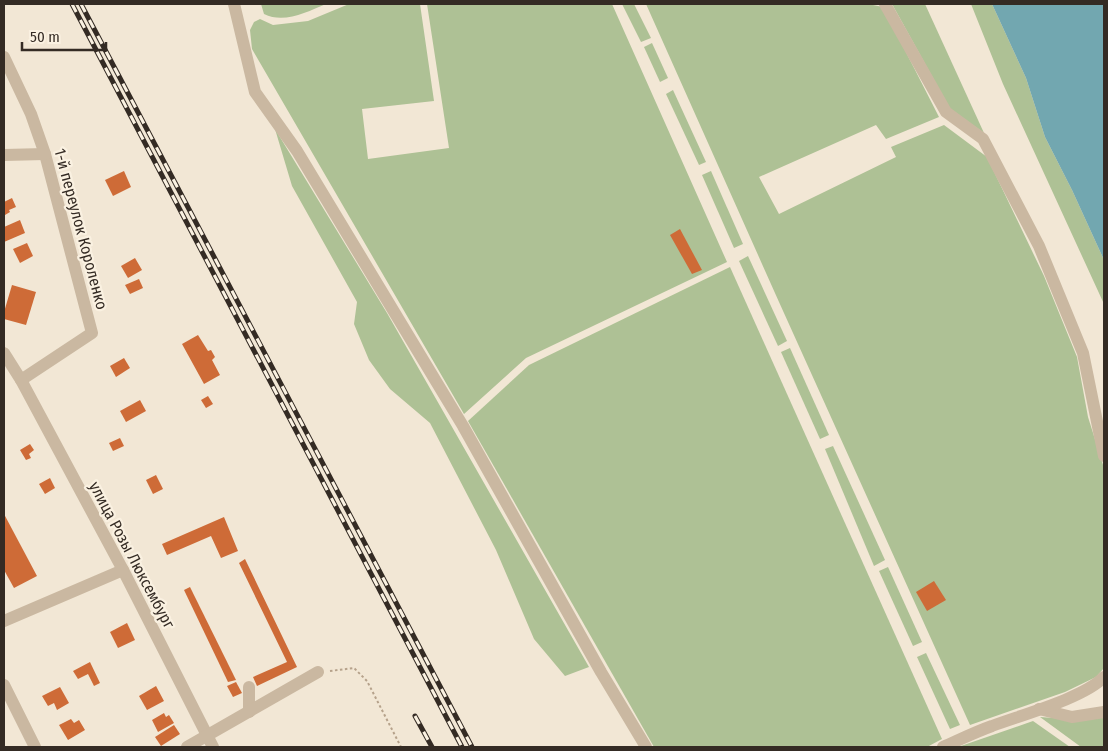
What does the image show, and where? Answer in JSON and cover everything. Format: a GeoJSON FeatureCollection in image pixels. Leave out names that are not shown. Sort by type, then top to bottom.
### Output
{"type":"FeatureCollection","features":[{"type":"Feature","properties":{"kind":"street"},"geometry":{"type":"LineString","coordinates":[[234,4],[255,92],[297,151],[463,426],[596,663],[646,747]]}},
{"type":"Feature","properties":{"kind":"street"},"geometry":{"type":"LineString","coordinates":[[885,4],[946,112],[983,139],[1039,246],[1083,353],[1104,456]]}},
{"type":"Feature","properties":{"kind":"street","name":"1-й переулок Короленко"},"geometry":{"type":"LineString","coordinates":[[4,57],[31,114],[45,154],[92,333],[21,380]]}},
{"type":"Feature","properties":{"kind":"street"},"geometry":{"type":"LineString","coordinates":[[4,154],[45,154]]}},
{"type":"Feature","properties":{"kind":"street","name":"улица Розы Люксембург"},"geometry":{"type":"LineString","coordinates":[[4,353],[21,380],[123,570],[210,742]]}},
{"type":"Feature","properties":{"kind":"street"},"geometry":{"type":"LineString","coordinates":[[5,618],[123,570]]}},
{"type":"Feature","properties":{"kind":"street"},"geometry":{"type":"LineString","coordinates":[[187,747],[210,742],[249,712],[318,672]]}},
{"type":"Feature","properties":{"kind":"street"},"geometry":{"type":"LineString","coordinates":[[943,747],[991,726],[1072,696],[1099,682],[1104,677]]}},
{"type":"Feature","properties":{"kind":"street"},"geometry":{"type":"LineString","coordinates":[[4,685],[36,747]]}},
{"type":"Feature","properties":{"kind":"street"},"geometry":{"type":"LineString","coordinates":[[249,687],[249,712]]}},
{"type":"Feature","properties":{"kind":"street"},"geometry":{"type":"LineString","coordinates":[[1039,709],[1072,717],[1104,712]]}},
{"type":"Feature","properties":{"kind":"path"},"geometry":{"type":"LineString","coordinates":[[318,672],[354,668],[367,681],[401,747]]}},
{"type":"Feature","properties":{"kind":"green space"},"geometry":{"type":"Polygon","coordinates":[[[261,4],[326,4],[295,16],[279,18],[264,14],[261,4]]]}},
{"type":"Feature","properties":{"kind":"green space"},"geometry":{"type":"Polygon","coordinates":[[[349,4],[420,4],[434,101],[362,109],[368,159],[449,148],[427,4],[612,4],[727,262],[526,358],[464,414],[252,49],[250,30],[254,22],[260,19],[273,25],[308,21],[349,4]]]}},
{"type":"Feature","properties":{"kind":"green space"},"geometry":{"type":"Polygon","coordinates":[[[622,4],[634,4],[651,38],[641,42],[622,4]]]}},
{"type":"Feature","properties":{"kind":"green space"},"geometry":{"type":"Polygon","coordinates":[[[646,4],[868,4],[883,7],[939,117],[886,139],[876,125],[759,177],[779,214],[896,157],[891,147],[944,125],[987,157],[1044,276],[1077,357],[1088,417],[1104,468],[1104,668],[1096,677],[1065,692],[970,725],[646,4]]]}},
{"type":"Feature","properties":{"kind":"green space"},"geometry":{"type":"Polygon","coordinates":[[[892,4],[925,4],[984,133],[950,109],[892,4]]]}},
{"type":"Feature","properties":{"kind":"green space"},"geometry":{"type":"Polygon","coordinates":[[[971,4],[992,4],[1026,78],[1045,137],[1104,260],[1104,304],[1003,84],[971,4]]]}},
{"type":"Feature","properties":{"kind":"green space"},"geometry":{"type":"Polygon","coordinates":[[[652,43],[668,78],[660,82],[644,47],[652,43]]]}},
{"type":"Feature","properties":{"kind":"green space"},"geometry":{"type":"Polygon","coordinates":[[[673,90],[706,162],[699,165],[666,94],[673,90]]]}},
{"type":"Feature","properties":{"kind":"green space"},"geometry":{"type":"Polygon","coordinates":[[[275,129],[387,313],[589,667],[565,676],[534,639],[496,550],[430,423],[390,389],[369,360],[354,324],[357,302],[292,186],[275,129]]]}},
{"type":"Feature","properties":{"kind":"green space"},"geometry":{"type":"Polygon","coordinates":[[[711,171],[743,244],[734,248],[702,175],[711,171]]]}},
{"type":"Feature","properties":{"kind":"green space"},"geometry":{"type":"Polygon","coordinates":[[[748,256],[787,341],[778,346],[739,261],[748,256]]]}},
{"type":"Feature","properties":{"kind":"green space"},"geometry":{"type":"Polygon","coordinates":[[[730,267],[942,739],[927,747],[654,747],[468,421],[529,365],[730,267]]]}},
{"type":"Feature","properties":{"kind":"green space"},"geometry":{"type":"Polygon","coordinates":[[[790,348],[829,435],[820,439],[781,352],[790,348]]]}},
{"type":"Feature","properties":{"kind":"green space"},"geometry":{"type":"Polygon","coordinates":[[[833,446],[885,560],[874,566],[825,449],[833,446]]]}},
{"type":"Feature","properties":{"kind":"green space"},"geometry":{"type":"Polygon","coordinates":[[[888,567],[922,642],[913,646],[879,571],[888,567]]]}},
{"type":"Feature","properties":{"kind":"green space"},"geometry":{"type":"Polygon","coordinates":[[[926,653],[960,725],[950,729],[917,657],[926,653]]]}},
{"type":"Feature","properties":{"kind":"green space"},"geometry":{"type":"Polygon","coordinates":[[[1104,716],[1104,747],[1081,747],[1040,717],[1067,719],[1104,716]]]}},
{"type":"Feature","properties":{"kind":"green space"},"geometry":{"type":"Polygon","coordinates":[[[1033,721],[1070,747],[958,747],[1033,721]]]}},
{"type":"Feature","properties":{"kind":"water"},"geometry":{"type":"Polygon","coordinates":[[[992,4],[1104,4],[1104,260],[1045,137],[1026,78],[992,4]]]}},
{"type":"Feature","properties":{"kind":"building"},"geometry":{"type":"Polygon","coordinates":[[[124,171],[131,187],[113,196],[105,180],[124,171]]]}},
{"type":"Feature","properties":{"kind":"building"},"geometry":{"type":"Polygon","coordinates":[[[12,198],[16,207],[9,210],[10,212],[5,215],[4,202],[12,198]]]}},
{"type":"Feature","properties":{"kind":"building"},"geometry":{"type":"Polygon","coordinates":[[[20,220],[25,233],[4,242],[4,227],[20,220]]]}},
{"type":"Feature","properties":{"kind":"building"},"geometry":{"type":"Polygon","coordinates":[[[680,229],[702,270],[692,274],[670,235],[680,229]]]}},
{"type":"Feature","properties":{"kind":"building"},"geometry":{"type":"Polygon","coordinates":[[[27,243],[33,256],[20,263],[13,249],[27,243]]]}},
{"type":"Feature","properties":{"kind":"building"},"geometry":{"type":"Polygon","coordinates":[[[135,258],[142,270],[128,278],[121,266],[135,258]]]}},
{"type":"Feature","properties":{"kind":"building"},"geometry":{"type":"Polygon","coordinates":[[[139,279],[143,288],[130,294],[125,285],[139,279]]]}},
{"type":"Feature","properties":{"kind":"building"},"geometry":{"type":"Polygon","coordinates":[[[12,285],[36,292],[26,325],[4,319],[4,312],[12,285]]]}},
{"type":"Feature","properties":{"kind":"building"},"geometry":{"type":"Polygon","coordinates":[[[198,335],[208,351],[211,350],[215,357],[212,360],[220,375],[204,384],[182,344],[198,335]]]}},
{"type":"Feature","properties":{"kind":"building"},"geometry":{"type":"Polygon","coordinates":[[[124,358],[130,368],[116,377],[110,366],[124,358]]]}},
{"type":"Feature","properties":{"kind":"building"},"geometry":{"type":"Polygon","coordinates":[[[208,396],[213,404],[206,408],[201,400],[208,396]]]}},
{"type":"Feature","properties":{"kind":"building"},"geometry":{"type":"Polygon","coordinates":[[[140,400],[146,411],[126,422],[120,411],[140,400]]]}},
{"type":"Feature","properties":{"kind":"building"},"geometry":{"type":"Polygon","coordinates":[[[120,438],[124,446],[113,451],[109,443],[120,438]]]}},
{"type":"Feature","properties":{"kind":"building"},"geometry":{"type":"Polygon","coordinates":[[[30,444],[34,450],[29,454],[31,458],[26,460],[20,450],[30,444]]]}},
{"type":"Feature","properties":{"kind":"building"},"geometry":{"type":"Polygon","coordinates":[[[156,475],[163,489],[153,494],[146,480],[156,475]]]}},
{"type":"Feature","properties":{"kind":"building"},"geometry":{"type":"Polygon","coordinates":[[[50,478],[55,488],[45,494],[39,484],[50,478]]]}},
{"type":"Feature","properties":{"kind":"building"},"geometry":{"type":"Polygon","coordinates":[[[4,514],[37,576],[14,588],[4,570],[4,514]]]}},
{"type":"Feature","properties":{"kind":"building"},"geometry":{"type":"Polygon","coordinates":[[[224,517],[238,551],[221,558],[211,536],[167,555],[162,544],[224,517]]]}},
{"type":"Feature","properties":{"kind":"building"},"geometry":{"type":"Polygon","coordinates":[[[245,559],[297,667],[257,686],[253,677],[287,662],[239,563],[245,559]]]}},
{"type":"Feature","properties":{"kind":"building"},"geometry":{"type":"Polygon","coordinates":[[[934,581],[946,600],[927,611],[916,592],[934,581]]]}},
{"type":"Feature","properties":{"kind":"building"},"geometry":{"type":"Polygon","coordinates":[[[190,587],[236,680],[228,682],[184,590],[190,587]]]}},
{"type":"Feature","properties":{"kind":"building"},"geometry":{"type":"Polygon","coordinates":[[[127,623],[135,640],[118,648],[110,632],[127,623]]]}},
{"type":"Feature","properties":{"kind":"building"},"geometry":{"type":"Polygon","coordinates":[[[90,662],[100,683],[94,686],[88,674],[78,679],[73,671],[90,662]]]}},
{"type":"Feature","properties":{"kind":"building"},"geometry":{"type":"Polygon","coordinates":[[[236,682],[242,693],[233,697],[227,686],[236,682]]]}},
{"type":"Feature","properties":{"kind":"building"},"geometry":{"type":"Polygon","coordinates":[[[156,686],[164,701],[147,710],[139,696],[156,686]]]}},
{"type":"Feature","properties":{"kind":"building"},"geometry":{"type":"Polygon","coordinates":[[[60,687],[69,703],[57,710],[54,703],[48,706],[42,696],[60,687]]]}},
{"type":"Feature","properties":{"kind":"building"},"geometry":{"type":"Polygon","coordinates":[[[164,713],[166,717],[169,715],[174,723],[158,732],[152,720],[164,713]]]}},
{"type":"Feature","properties":{"kind":"building"},"geometry":{"type":"Polygon","coordinates":[[[71,719],[74,723],[79,720],[85,730],[68,740],[59,725],[71,719]]]}},
{"type":"Feature","properties":{"kind":"building"},"geometry":{"type":"Polygon","coordinates":[[[174,725],[180,734],[161,746],[155,737],[174,725]]]}},
{"type":"Feature","properties":{"kind":"railway"},"geometry":{"type":"LineString","coordinates":[[72,4],[462,747]]}},
{"type":"Feature","properties":{"kind":"railway"},"geometry":{"type":"LineString","coordinates":[[81,4],[472,747]]}},
{"type":"Feature","properties":{"kind":"railway"},"geometry":{"type":"LineString","coordinates":[[415,716],[432,747]]}}]}
